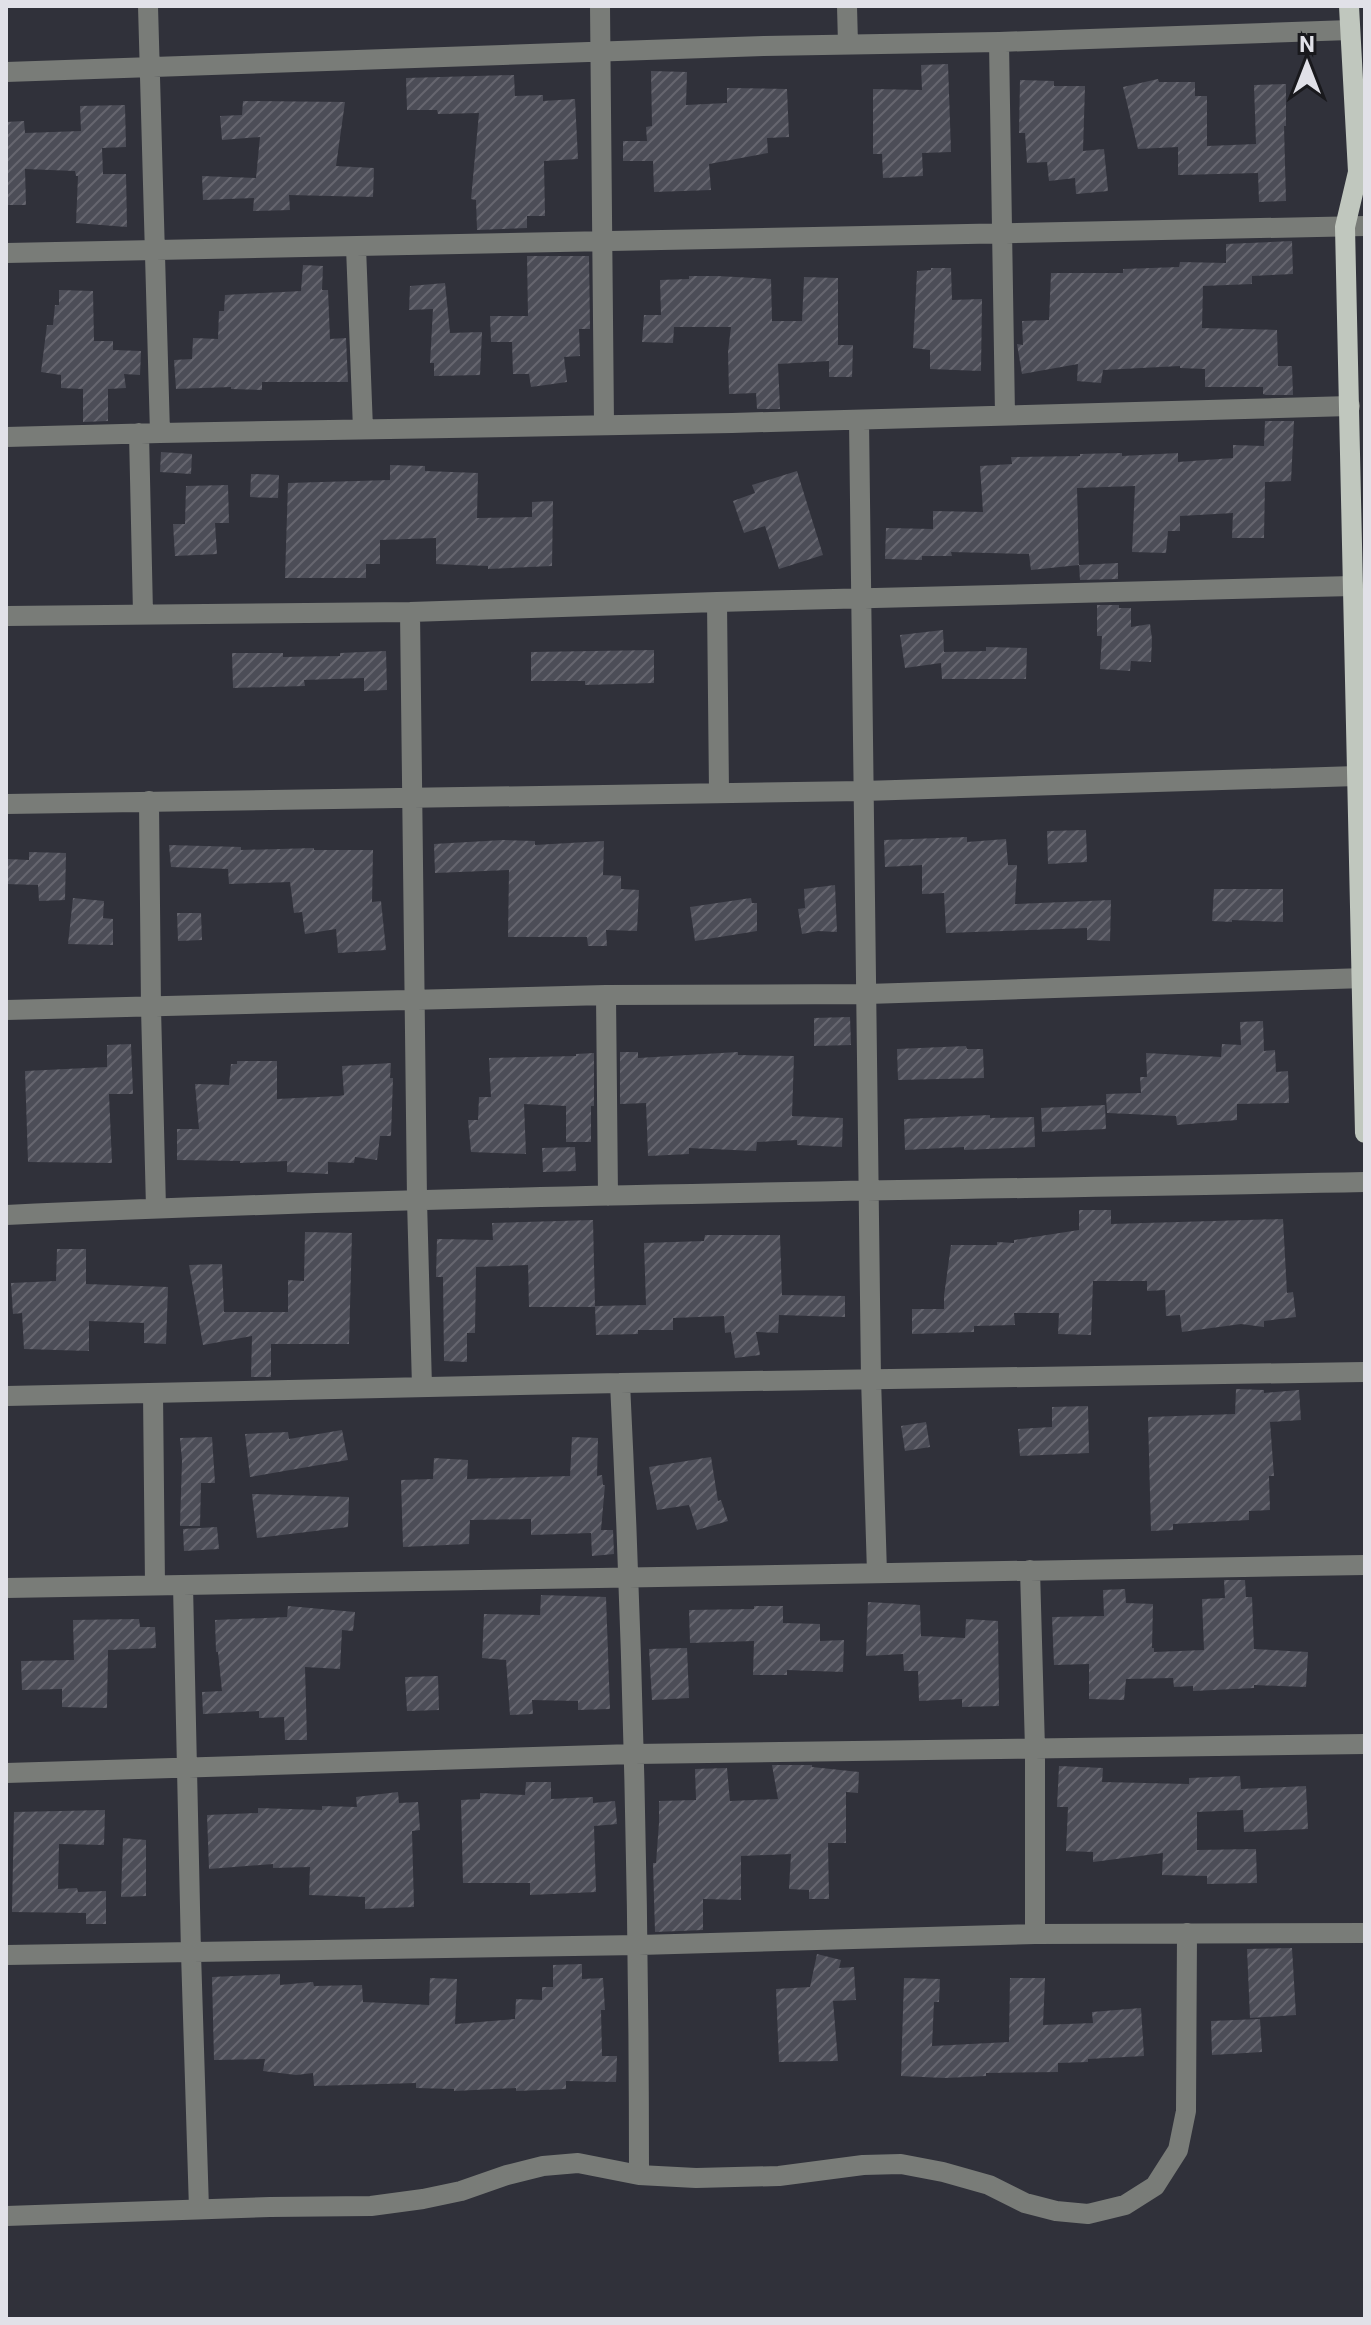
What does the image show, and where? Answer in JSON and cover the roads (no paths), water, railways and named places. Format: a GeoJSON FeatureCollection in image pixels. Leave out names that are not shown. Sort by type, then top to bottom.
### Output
{"type":"FeatureCollection","features":[{"type":"Feature","properties":{"kind":"main road"},"geometry":{"type":"LineString","coordinates":[[1349,6],[1358,172],[1350,406],[1365,1133]]}},
{"type":"Feature","properties":{"kind":"main road"},"geometry":{"type":"LineString","coordinates":[[1358,172],[1365,195]]}},
{"type":"Feature","properties":{"kind":"street"},"geometry":{"type":"LineString","coordinates":[[148,6],[160,433]]}},
{"type":"Feature","properties":{"kind":"street"},"geometry":{"type":"LineString","coordinates":[[600,6],[604,424]]}},
{"type":"Feature","properties":{"kind":"street"},"geometry":{"type":"LineString","coordinates":[[847,6],[848,44]]}},
{"type":"Feature","properties":{"kind":"street"},"geometry":{"type":"LineString","coordinates":[[6,72],[1350,30]]}},
{"type":"Feature","properties":{"kind":"street"},"geometry":{"type":"LineString","coordinates":[[999,42],[1005,415]]}},
{"type":"Feature","properties":{"kind":"street"},"geometry":{"type":"LineString","coordinates":[[6,253],[1355,226]]}},
{"type":"Feature","properties":{"kind":"street"},"geometry":{"type":"LineString","coordinates":[[356,247],[363,429]]}},
{"type":"Feature","properties":{"kind":"street"},"geometry":{"type":"LineString","coordinates":[[6,437],[859,420],[1350,406]]}},
{"type":"Feature","properties":{"kind":"street"},"geometry":{"type":"LineString","coordinates":[[859,420],[871,1378],[877,1573]]}},
{"type":"Feature","properties":{"kind":"street"},"geometry":{"type":"LineString","coordinates":[[139,433],[143,613]]}},
{"type":"Feature","properties":{"kind":"street"},"geometry":{"type":"LineString","coordinates":[[6,616],[410,612],[1353,586]]}},
{"type":"Feature","properties":{"kind":"street"},"geometry":{"type":"LineString","coordinates":[[717,602],[719,792]]}},
{"type":"Feature","properties":{"kind":"street"},"geometry":{"type":"LineString","coordinates":[[410,612],[422,1387]]}},
{"type":"Feature","properties":{"kind":"street"},"geometry":{"type":"LineString","coordinates":[[6,804],[863,791],[1357,776]]}},
{"type":"Feature","properties":{"kind":"street"},"geometry":{"type":"LineString","coordinates":[[149,801],[156,1208]]}},
{"type":"Feature","properties":{"kind":"street"},"geometry":{"type":"LineString","coordinates":[[6,1010],[606,995],[867,994],[1363,978]]}},
{"type":"Feature","properties":{"kind":"street"},"geometry":{"type":"LineString","coordinates":[[606,995],[608,1196]]}},
{"type":"Feature","properties":{"kind":"street"},"geometry":{"type":"LineString","coordinates":[[6,1215],[417,1200],[1365,1182]]}},
{"type":"Feature","properties":{"kind":"street"},"geometry":{"type":"LineString","coordinates":[[6,1396],[871,1378],[1365,1372]]}},
{"type":"Feature","properties":{"kind":"street"},"geometry":{"type":"LineString","coordinates":[[620,1383],[630,1578],[639,1945],[639,2175]]}},
{"type":"Feature","properties":{"kind":"street"},"geometry":{"type":"LineString","coordinates":[[153,1393],[155,1585]]}},
{"type":"Feature","properties":{"kind":"street"},"geometry":{"type":"LineString","coordinates":[[6,1588],[1365,1565]]}},
{"type":"Feature","properties":{"kind":"street"},"geometry":{"type":"LineString","coordinates":[[1030,1570],[1035,1749],[1035,1934]]}},
{"type":"Feature","properties":{"kind":"street"},"geometry":{"type":"LineString","coordinates":[[183,1585],[199,2209]]}},
{"type":"Feature","properties":{"kind":"street"},"geometry":{"type":"LineString","coordinates":[[6,1773],[634,1754],[1365,1744]]}},
{"type":"Feature","properties":{"kind":"street"},"geometry":{"type":"LineString","coordinates":[[6,2216],[384,2205],[461,2191],[543,2166],[578,2163],[639,2175],[696,2178],[779,2176],[863,2165],[901,2164],[989,2185],[1025,2203],[1056,2211],[1088,2214],[1125,2205],[1155,2186],[1178,2150],[1186,2111],[1187,1933]]}},
{"type":"Feature","properties":{"kind":"street"},"geometry":{"type":"LineString","coordinates":[[6,1955],[639,1945],[1035,1934],[1365,1933]]}}]}
